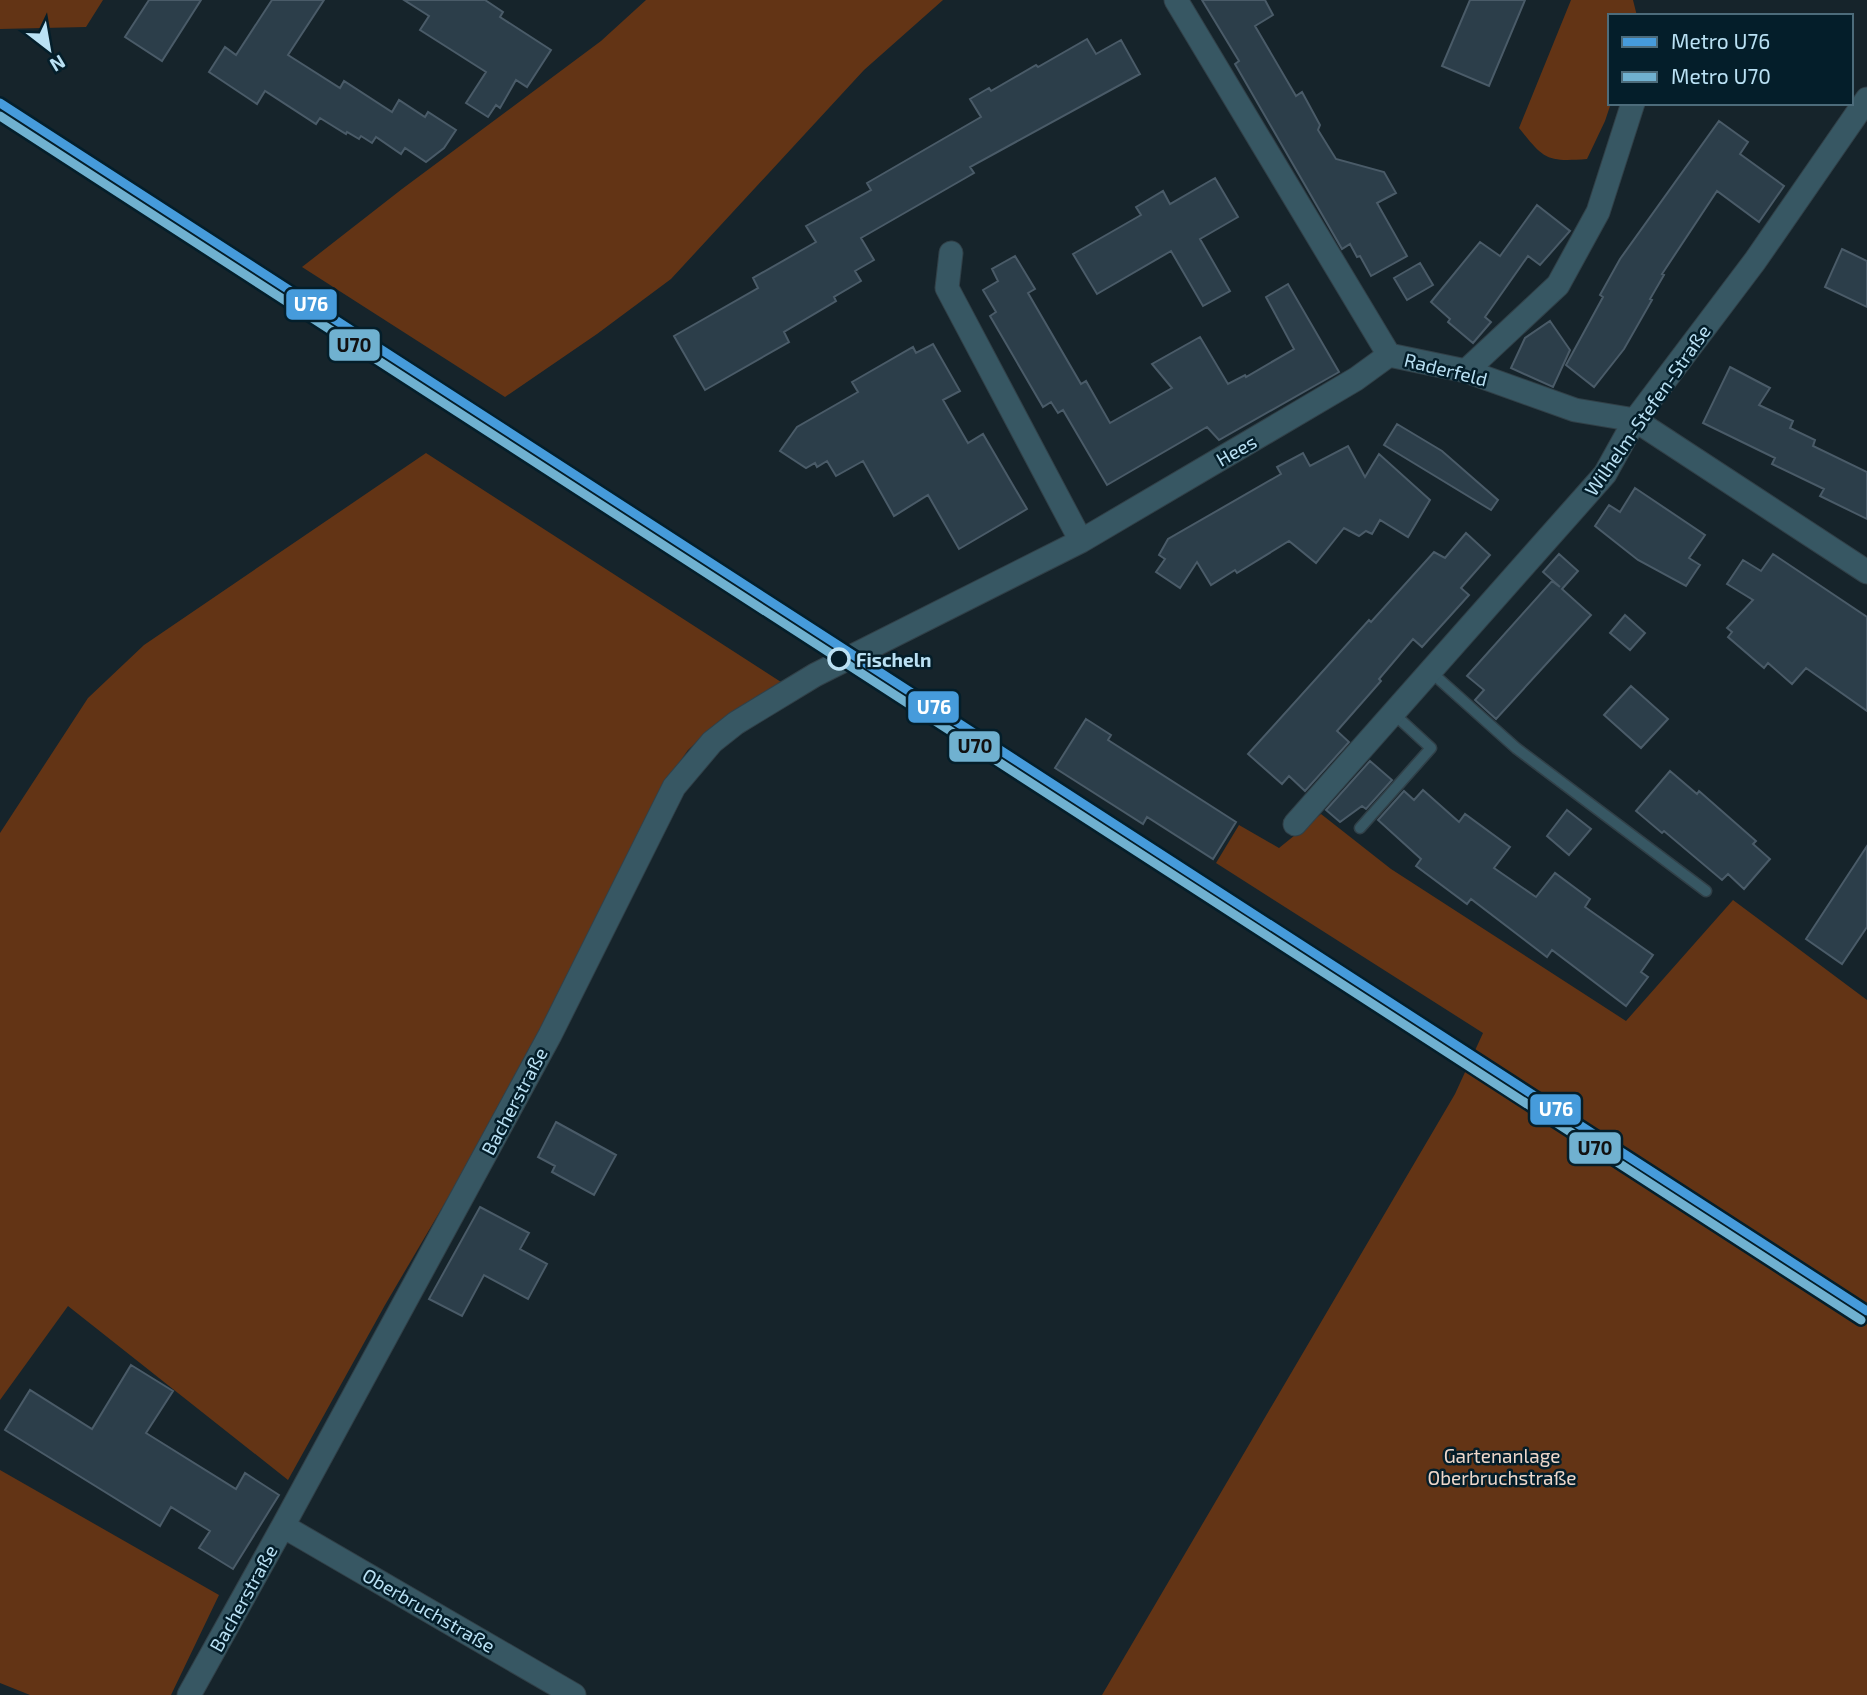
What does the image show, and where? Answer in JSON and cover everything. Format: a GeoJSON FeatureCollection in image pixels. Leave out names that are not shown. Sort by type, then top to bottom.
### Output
{"type":"FeatureCollection","features":[{"type":"Feature","properties":{"kind":"street","name":"Raderfeld"},"geometry":{"type":"LineString","coordinates":[[1176,0],[1388,355],[1466,371],[1575,410],[1635,420],[1867,572]]}},
{"type":"Feature","properties":{"kind":"street","name":"Wilhelm-Stefen-Straße"},"geometry":{"type":"LineString","coordinates":[[1295,824],[1605,474],[1635,420],[1755,261],[1867,99]]}},
{"type":"Feature","properties":{"kind":"street"},"geometry":{"type":"LineString","coordinates":[[1466,371],[1558,285],[1598,212],[1632,105]]}},
{"type":"Feature","properties":{"kind":"street"},"geometry":{"type":"LineString","coordinates":[[951,253],[947,288],[1081,541]]}},
{"type":"Feature","properties":{"kind":"street","name":"Hees"},"geometry":{"type":"LineString","coordinates":[[944,611],[1081,541],[1356,380],[1388,355]]}},
{"type":"Feature","properties":{"kind":"street","name":"Bacherstraße"},"geometry":{"type":"LineString","coordinates":[[188,1695],[550,1035],[674,787],[712,742],[736,723],[815,675],[944,611]]}},
{"type":"Feature","properties":{"kind":"street","name":"Oberbruchstraße"},"geometry":{"type":"LineString","coordinates":[[283,1526],[574,1695]]}},
{"type":"Feature","properties":{"kind":"lane"},"geometry":{"type":"LineString","coordinates":[[1431,672],[1516,748],[1706,891]]}},
{"type":"Feature","properties":{"kind":"lane"},"geometry":{"type":"LineString","coordinates":[[1360,828],[1431,748],[1394,713]]}},
{"type":"Feature","properties":{"kind":"green space"},"geometry":{"type":"Polygon","coordinates":[[[0,0],[103,0],[86,27],[0,29],[0,0]]]}},
{"type":"Feature","properties":{"kind":"green space"},"geometry":{"type":"Polygon","coordinates":[[[646,0],[943,0],[864,70],[671,279],[505,397],[302,267],[601,41],[646,0]]]}},
{"type":"Feature","properties":{"kind":"green space"},"geometry":{"type":"Polygon","coordinates":[[[1571,0],[1633,0],[1636,14],[1608,14],[1608,105],[1610,105],[1587,159],[1563,160],[1547,156],[1534,146],[1519,128],[1571,0]]]}},
{"type":"Feature","properties":{"kind":"green space"},"geometry":{"type":"Polygon","coordinates":[[[426,453],[781,682],[714,726],[688,750],[667,780],[517,1080],[385,1305],[288,1480],[68,1306],[0,1400],[0,833],[88,698],[144,645],[426,453]]]}},
{"type":"Feature","properties":{"kind":"green space","name":"Gartenanlage Oberbruchstraße"},"geometry":{"type":"Polygon","coordinates":[[[1321,814],[1391,869],[1626,1021],[1733,900],[1867,1000],[1867,1695],[1102,1695],[1455,1094],[1483,1033],[1216,863],[1239,825],[1279,848],[1321,814]]]}},
{"type":"Feature","properties":{"kind":"green space"},"geometry":{"type":"Polygon","coordinates":[[[0,1470],[219,1595],[171,1695],[30,1695],[0,1683],[0,1470]]]}},
{"type":"Feature","properties":{"kind":"building"},"geometry":{"type":"Polygon","coordinates":[[[149,0],[201,0],[162,61],[125,37],[149,0]]]}},
{"type":"Feature","properties":{"kind":"building"},"geometry":{"type":"Polygon","coordinates":[[[272,0],[324,0],[288,55],[340,88],[344,81],[392,112],[399,100],[425,117],[428,112],[456,130],[444,148],[426,162],[405,148],[401,154],[376,137],[372,143],[361,136],[359,139],[320,118],[316,124],[265,91],[257,104],[209,72],[225,47],[236,55],[272,0]]]}},
{"type":"Feature","properties":{"kind":"building"},"geometry":{"type":"Polygon","coordinates":[[[404,0],[485,0],[503,12],[500,17],[551,50],[527,87],[516,80],[500,108],[496,105],[488,117],[466,103],[486,72],[420,30],[429,16],[404,0]]]}},
{"type":"Feature","properties":{"kind":"building"},"geometry":{"type":"Polygon","coordinates":[[[1202,0],[1265,0],[1273,15],[1255,26],[1296,96],[1302,92],[1320,125],[1318,130],[1336,159],[1384,172],[1396,193],[1377,203],[1407,256],[1371,276],[1350,244],[1342,249],[1235,64],[1239,61],[1202,0]]]}},
{"type":"Feature","properties":{"kind":"building"},"geometry":{"type":"Polygon","coordinates":[[[1470,0],[1525,0],[1489,86],[1442,66],[1470,0]]]}},
{"type":"Feature","properties":{"kind":"building"},"geometry":{"type":"Polygon","coordinates":[[[1087,39],[1096,54],[1121,40],[1140,74],[970,167],[974,173],[861,238],[874,260],[855,271],[861,281],[834,297],[836,301],[784,332],[789,342],[705,390],[674,336],[758,288],[753,278],[816,242],[806,226],[871,190],[867,183],[981,117],[970,99],[989,88],[991,91],[1036,65],[1038,67],[1087,39]]]}},
{"type":"Feature","properties":{"kind":"building"},"geometry":{"type":"Polygon","coordinates":[[[1719,121],[1748,142],[1740,154],[1784,186],[1759,222],[1717,191],[1662,274],[1664,275],[1650,299],[1652,300],[1624,349],[1594,387],[1566,365],[1603,297],[1600,295],[1620,259],[1719,121]]]}},
{"type":"Feature","properties":{"kind":"building"},"geometry":{"type":"Polygon","coordinates":[[[1215,178],[1238,217],[1200,239],[1230,291],[1203,306],[1171,251],[1097,294],[1073,254],[1141,215],[1136,207],[1163,191],[1170,204],[1215,178]]]}},
{"type":"Feature","properties":{"kind":"building"},"geometry":{"type":"Polygon","coordinates":[[[1537,205],[1570,231],[1540,265],[1528,256],[1485,317],[1491,322],[1473,343],[1448,322],[1450,319],[1431,302],[1480,242],[1500,256],[1537,205]]]}},
{"type":"Feature","properties":{"kind":"building"},"geometry":{"type":"Polygon","coordinates":[[[1842,249],[1867,261],[1867,307],[1825,287],[1842,249]]]}},
{"type":"Feature","properties":{"kind":"building"},"geometry":{"type":"Polygon","coordinates":[[[1015,256],[1035,289],[1028,293],[1081,384],[1086,381],[1110,423],[1172,388],[1152,364],[1200,337],[1228,384],[1245,375],[1246,377],[1294,349],[1266,297],[1288,284],[1339,372],[1219,440],[1207,427],[1107,485],[1063,410],[1058,413],[1051,402],[1043,407],[990,316],[996,312],[983,290],[998,281],[992,269],[1015,256]]]}},
{"type":"Feature","properties":{"kind":"building"},"geometry":{"type":"Polygon","coordinates":[[[1420,263],[1433,285],[1407,300],[1394,278],[1420,263]]]}},
{"type":"Feature","properties":{"kind":"building"},"geometry":{"type":"Polygon","coordinates":[[[1550,321],[1570,350],[1553,387],[1511,368],[1525,338],[1550,321]]]}},
{"type":"Feature","properties":{"kind":"building"},"geometry":{"type":"Polygon","coordinates":[[[933,344],[960,391],[943,400],[968,443],[983,434],[1027,509],[959,549],[928,495],[894,516],[863,461],[836,476],[827,461],[817,467],[815,463],[806,468],[780,451],[797,427],[858,392],[852,382],[913,347],[916,353],[933,344]]]}},
{"type":"Feature","properties":{"kind":"building"},"geometry":{"type":"Polygon","coordinates":[[[1730,367],[1770,388],[1759,405],[1793,421],[1790,428],[1815,440],[1813,446],[1867,472],[1867,519],[1820,496],[1824,489],[1772,464],[1775,458],[1703,423],[1730,367]]]}},
{"type":"Feature","properties":{"kind":"building"},"geometry":{"type":"Polygon","coordinates":[[[1397,424],[1442,451],[1498,500],[1491,510],[1384,445],[1397,424]]]}},
{"type":"Feature","properties":{"kind":"building"},"geometry":{"type":"Polygon","coordinates":[[[1348,446],[1365,477],[1379,454],[1430,500],[1408,537],[1380,520],[1372,534],[1366,531],[1359,536],[1344,528],[1316,563],[1289,541],[1237,573],[1235,570],[1211,585],[1197,562],[1180,588],[1156,572],[1165,559],[1159,555],[1168,539],[1281,474],[1277,467],[1303,453],[1310,466],[1348,446]]]}},
{"type":"Feature","properties":{"kind":"building"},"geometry":{"type":"Polygon","coordinates":[[[1635,488],[1705,535],[1689,558],[1700,565],[1686,586],[1638,560],[1595,526],[1609,505],[1620,512],[1635,488]]]}},
{"type":"Feature","properties":{"kind":"building"},"geometry":{"type":"Polygon","coordinates":[[[1466,533],[1490,555],[1461,588],[1469,595],[1422,647],[1413,639],[1379,679],[1381,681],[1337,731],[1349,742],[1305,791],[1289,776],[1282,784],[1248,754],[1434,552],[1445,558],[1466,533]]]}},
{"type":"Feature","properties":{"kind":"building"},"geometry":{"type":"Polygon","coordinates":[[[1559,554],[1578,571],[1562,589],[1591,615],[1496,719],[1475,700],[1484,690],[1467,676],[1552,581],[1560,587],[1543,572],[1559,554]]]}},
{"type":"Feature","properties":{"kind":"building"},"geometry":{"type":"Polygon","coordinates":[[[1773,554],[1867,617],[1867,711],[1806,668],[1792,684],[1768,663],[1764,668],[1728,637],[1732,632],[1727,628],[1753,600],[1727,584],[1743,560],[1761,571],[1773,554]]]}},
{"type":"Feature","properties":{"kind":"building"},"geometry":{"type":"Polygon","coordinates":[[[1625,615],[1645,633],[1630,650],[1610,633],[1625,615]]]}},
{"type":"Feature","properties":{"kind":"building"},"geometry":{"type":"Polygon","coordinates":[[[1631,686],[1668,719],[1641,748],[1604,715],[1631,686]]]}},
{"type":"Feature","properties":{"kind":"building"},"geometry":{"type":"Polygon","coordinates":[[[1086,719],[1111,735],[1108,740],[1236,822],[1213,859],[1147,817],[1143,824],[1055,768],[1086,719]]]}},
{"type":"Feature","properties":{"kind":"building"},"geometry":{"type":"Polygon","coordinates":[[[1370,761],[1392,780],[1366,809],[1362,806],[1340,822],[1326,810],[1370,761]]]}},
{"type":"Feature","properties":{"kind":"building"},"geometry":{"type":"Polygon","coordinates":[[[1670,771],[1697,794],[1699,791],[1756,841],[1753,844],[1770,859],[1744,889],[1728,874],[1722,880],[1636,811],[1670,771]]]}},
{"type":"Feature","properties":{"kind":"building"},"geometry":{"type":"Polygon","coordinates":[[[1423,790],[1459,822],[1465,814],[1510,847],[1494,868],[1536,897],[1555,873],[1590,899],[1585,907],[1653,955],[1641,972],[1648,977],[1626,1006],[1552,950],[1547,957],[1471,899],[1467,904],[1416,866],[1421,859],[1378,820],[1404,791],[1414,800],[1423,790]]]}},
{"type":"Feature","properties":{"kind":"building"},"geometry":{"type":"Polygon","coordinates":[[[1567,810],[1591,829],[1569,855],[1547,836],[1567,810]]]}},
{"type":"Feature","properties":{"kind":"building"},"geometry":{"type":"Polygon","coordinates":[[[1867,846],[1867,927],[1842,964],[1806,939],[1867,846]]]}},
{"type":"Feature","properties":{"kind":"building"},"geometry":{"type":"Polygon","coordinates":[[[556,1122],[616,1155],[594,1195],[552,1172],[555,1166],[538,1157],[556,1122]]]}},
{"type":"Feature","properties":{"kind":"building"},"geometry":{"type":"Polygon","coordinates":[[[480,1207],[529,1233],[520,1249],[547,1264],[528,1299],[484,1275],[462,1316],[429,1299],[480,1207]]]}},
{"type":"Feature","properties":{"kind":"building"},"geometry":{"type":"Polygon","coordinates":[[[131,1365],[173,1391],[146,1433],[236,1489],[245,1473],[279,1495],[233,1569],[199,1548],[210,1531],[171,1507],[160,1526],[5,1430],[30,1390],[92,1429],[131,1365]]]}},
{"type":"Feature","properties":{"kind":"metro line","name":"U76"},"geometry":{"type":"LineString","coordinates":[[0,103],[1867,1311]]}},
{"type":"Feature","properties":{"kind":"metro line","name":"U70"},"geometry":{"type":"LineString","coordinates":[[0,116],[1861,1320]]}},
{"type":"Feature","properties":{"kind":"place","name":"Fischeln"},"geometry":{"type":"Point","coordinates":[839,659]}}]}
